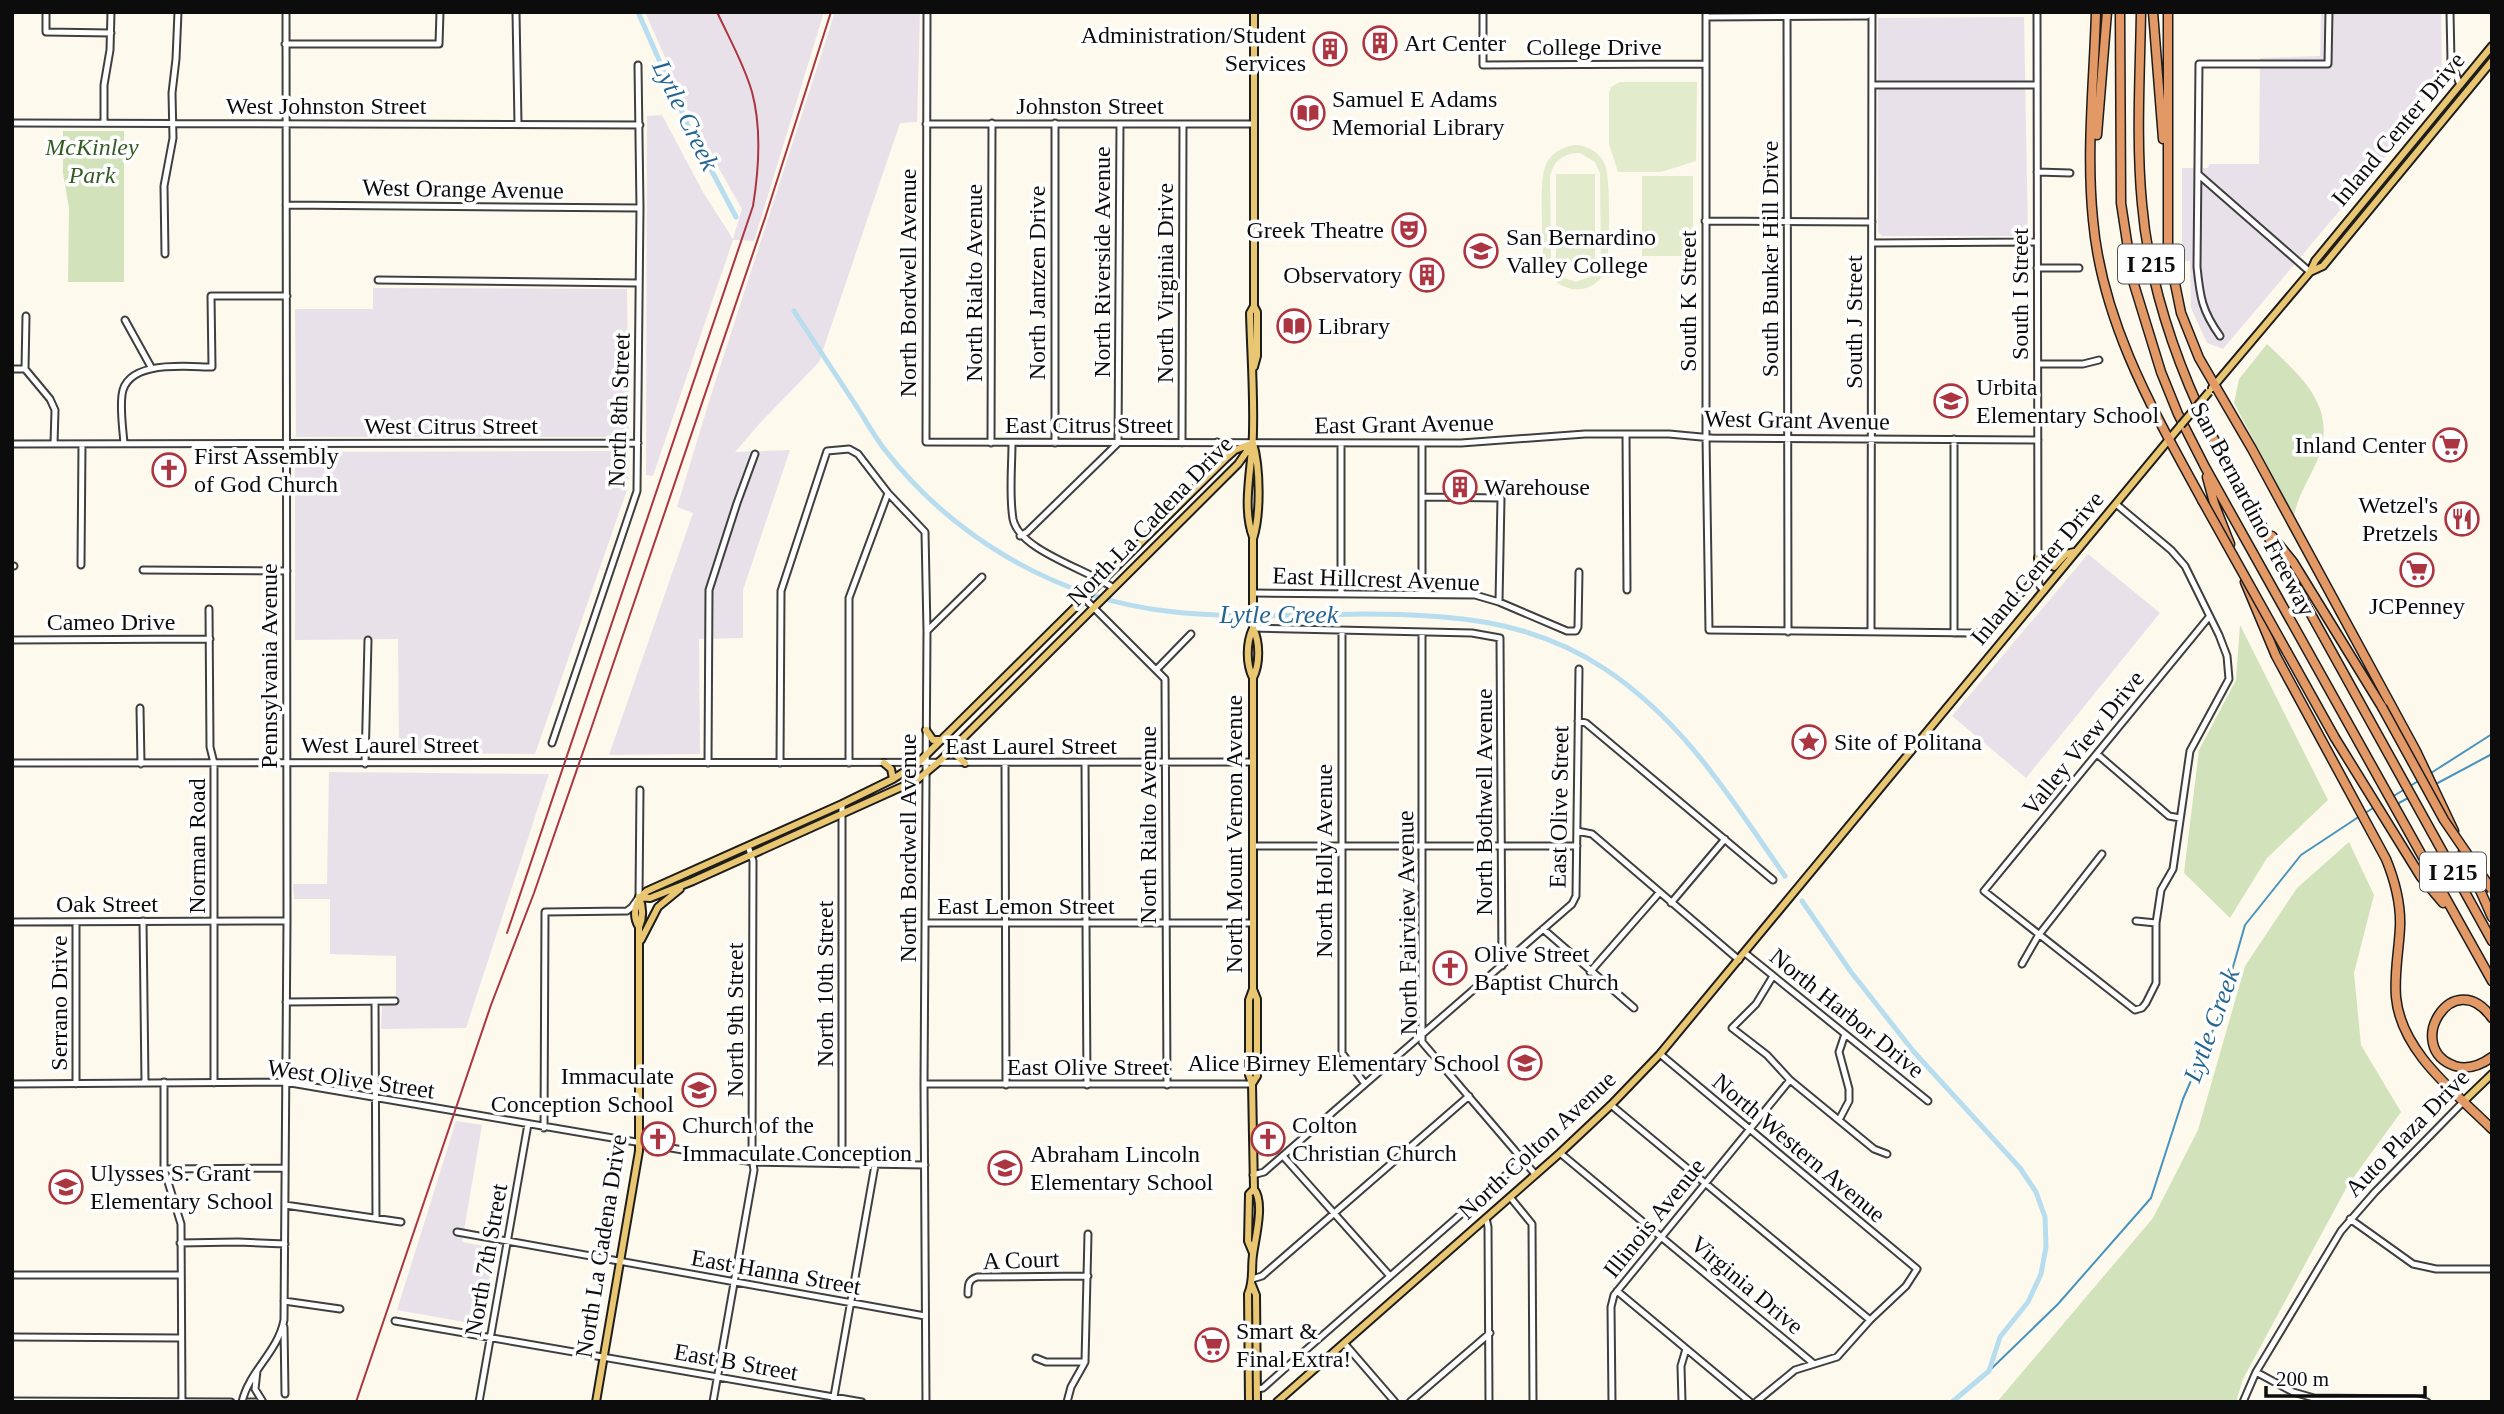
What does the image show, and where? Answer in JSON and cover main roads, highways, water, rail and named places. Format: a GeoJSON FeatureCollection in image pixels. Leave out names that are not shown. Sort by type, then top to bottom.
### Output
{"type":"FeatureCollection","features":[{"type":"Feature","properties":{"kind":"highway"},"geometry":{"type":"LineString","coordinates":[[2096,12],[2091,182],[2094,229],[2100,263],[2127,355],[2202,500],[2287,652],[2421,877],[2454,915]]}},
{"type":"Feature","properties":{"kind":"highway"},"geometry":{"type":"LineString","coordinates":[[2100,263],[2096,148],[2107,12]]}},
{"type":"Feature","properties":{"kind":"highway","name":"San Bernardino Freeway"},"geometry":{"type":"LineString","coordinates":[[2120,12],[2121,203],[2133,281],[2161,372],[2178,414],[2205,467],[2492,981]]}},
{"type":"Feature","properties":{"kind":"highway","name":"San Bernardino Freeway"},"geometry":{"type":"LineString","coordinates":[[2141,12],[2140,163],[2143,214],[2153,275],[2171,340],[2210,432],[2492,941]]}},
{"type":"Feature","properties":{"kind":"highway"},"geometry":{"type":"LineString","coordinates":[[2153,12],[2162,127],[2164,223],[2168,236]]}},
{"type":"Feature","properties":{"kind":"highway"},"geometry":{"type":"LineString","coordinates":[[2168,12],[2168,236],[2170,265],[2181,313],[2199,358],[2216,383],[2439,797],[2492,917]]}},
{"type":"Feature","properties":{"kind":"highway"},"geometry":{"type":"LineString","coordinates":[[2205,467],[2214,503],[2276,656],[2386,859],[2398,895],[2400,928],[2396,996],[2403,1025],[2423,1059],[2492,1129]]}},
{"type":"Feature","properties":{"kind":"highway"},"geometry":{"type":"LineString","coordinates":[[2259,520],[2293,562],[2382,707],[2444,820],[2492,890]]}},
{"type":"Feature","properties":{"kind":"highway"},"geometry":{"type":"LineString","coordinates":[[2492,1018],[2480,1004],[2459,1000],[2442,1010],[2436,1018],[2432,1032],[2436,1050],[2452,1065],[2463,1068],[2474,1066],[2492,1057]]}},
{"type":"Feature","properties":{"kind":"main road","name":"North Mount Vernon Avenue"},"geometry":{"type":"LineString","coordinates":[[1249,1402],[1248,1294],[1257,1240],[1258,1209],[1257,1193],[1254,1189],[1252,1084],[1257,1076],[1257,999],[1252,989],[1253,678],[1249,669],[1249,637],[1253,628],[1257,457],[1253,443],[1254,367],[1251,356],[1250,313],[1254,306],[1254,12]]}},
{"type":"Feature","properties":{"kind":"main road","name":"Inland Center Drive"},"geometry":{"type":"LineString","coordinates":[[1796,891],[2171,436],[2310,272],[2315,261],[2374,187],[2492,46]]}},
{"type":"Feature","properties":{"kind":"main road","name":"Inland Center Drive"},"geometry":{"type":"LineString","coordinates":[[2310,272],[2323,266],[2492,61]]}},
{"type":"Feature","properties":{"kind":"main road","name":"North La Cadena Drive"},"geometry":{"type":"LineString","coordinates":[[639,897],[647,891],[842,804],[923,761],[1225,459],[1235,450],[1253,443]]}},
{"type":"Feature","properties":{"kind":"main road","name":"North La Cadena Drive"},"geometry":{"type":"LineString","coordinates":[[639,897],[650,898],[693,881],[913,782],[937,764],[1244,458],[1253,443]]}},
{"type":"Feature","properties":{"kind":"main road"},"geometry":{"type":"LineString","coordinates":[[1191,492],[1200,501]]}},
{"type":"Feature","properties":{"kind":"main road"},"geometry":{"type":"LineString","coordinates":[[2038,558],[2054,566],[2066,554],[2076,551]]}},
{"type":"Feature","properties":{"kind":"main road"},"geometry":{"type":"LineString","coordinates":[[992,692],[1001,700]]}},
{"type":"Feature","properties":{"kind":"main road"},"geometry":{"type":"LineString","coordinates":[[926,730],[933,740],[943,740]]}},
{"type":"Feature","properties":{"kind":"main road"},"geometry":{"type":"LineString","coordinates":[[956,745],[956,755],[965,763]]}},
{"type":"Feature","properties":{"kind":"main road"},"geometry":{"type":"LineString","coordinates":[[884,763],[891,769],[892,779]]}},
{"type":"Feature","properties":{"kind":"main road"},"geometry":{"type":"LineString","coordinates":[[639,945],[658,906],[693,881]]}},
{"type":"Feature","properties":{"kind":"main road","name":"North Colton Avenue"},"geometry":{"type":"LineString","coordinates":[[1277,1402],[1611,1105],[1660,1054],[1796,891]]}},
{"type":"Feature","properties":{"kind":"main road","name":"North La Cadena Drive"},"geometry":{"type":"LineString","coordinates":[[596,1402],[639,1144],[637,924],[642,921],[642,904],[639,897]]}},
{"type":"Feature","properties":{"kind":"main road","name":"Auto Plaza Drive"},"geometry":{"type":"LineString","coordinates":[[2464,1101],[2492,1074]]}},
{"type":"Feature","properties":{"kind":"main road","name":"North Mount Vernon Avenue"},"geometry":{"type":"LineString","coordinates":[[1252,1282],[1256,1295],[1257,1402]]}},
{"type":"Feature","properties":{"kind":"waterway","name":"Lytle Creek"},"geometry":{"type":"LineString","coordinates":[[638,12],[689,128],[736,217]]}},
{"type":"Feature","properties":{"kind":"waterway","name":"Lytle Creek"},"geometry":{"type":"LineString","coordinates":[[794,311],[885,450],[942,510],[1009,558],[1085,593],[1166,611],[1239,616],[1363,614],[1458,618],[1548,639],[1605,669],[1659,713],[1705,764],[1785,876]]}},
{"type":"Feature","properties":{"kind":"waterway","name":"Lytle Creek"},"geometry":{"type":"LineString","coordinates":[[2431,773],[2492,734]]}},
{"type":"Feature","properties":{"kind":"waterway"},"geometry":{"type":"LineString","coordinates":[[2434,785],[2492,754]]}},
{"type":"Feature","properties":{"kind":"waterway","name":"Lytle Creek"},"geometry":{"type":"LineString","coordinates":[[2410,786],[2420,780]]}},
{"type":"Feature","properties":{"kind":"waterway","name":"Lytle Creek"},"geometry":{"type":"LineString","coordinates":[[2392,797],[2405,789]]}},
{"type":"Feature","properties":{"kind":"waterway"},"geometry":{"type":"LineString","coordinates":[[2397,804],[2410,797]]}},
{"type":"Feature","properties":{"kind":"waterway","name":"Lytle Creek"},"geometry":{"type":"LineString","coordinates":[[2365,813],[2375,807]]}},
{"type":"Feature","properties":{"kind":"waterway","name":"Lytle Creek"},"geometry":{"type":"LineString","coordinates":[[1989,1371],[2058,1304],[2151,1198],[2183,1099],[2219,1016],[2245,925],[2301,855],[2360,816]]}},
{"type":"Feature","properties":{"kind":"waterway","name":"Lytle Creek"},"geometry":{"type":"LineString","coordinates":[[1802,901],[1851,972],[1914,1052],[2020,1168],[2036,1192],[2045,1217],[2046,1247],[2041,1274],[2028,1302],[2000,1337],[1989,1371],[1952,1402]]}},
{"type":"Feature","properties":{"kind":"railway"},"geometry":{"type":"LineString","coordinates":[[507,933],[753,206],[758,149],[755,106],[745,71],[717,12]]}},
{"type":"Feature","properties":{"kind":"railway"},"geometry":{"type":"LineString","coordinates":[[356,1402],[491,1005],[534,893],[591,729],[765,218],[831,12]]}},
{"type":"Feature","properties":{"kind":"place","name":"Art Center"},"geometry":{"type":"Point","coordinates":[1380,43]}},
{"type":"Feature","properties":{"kind":"place","name":"Administration/Student Services"},"geometry":{"type":"Point","coordinates":[1330,49]}},
{"type":"Feature","properties":{"kind":"place","name":"Samuel E Adams Memorial Library"},"geometry":{"type":"Point","coordinates":[1308,113]}},
{"type":"Feature","properties":{"kind":"place","name":"Greek Theatre"},"geometry":{"type":"Point","coordinates":[1409,230]}},
{"type":"Feature","properties":{"kind":"place","name":"San Bernardino Valley College"},"geometry":{"type":"Point","coordinates":[1481,251]}},
{"type":"Feature","properties":{"kind":"place","name":"Observatory"},"geometry":{"type":"Point","coordinates":[1427,275]}},
{"type":"Feature","properties":{"kind":"place","name":"Library"},"geometry":{"type":"Point","coordinates":[1294,326]}},
{"type":"Feature","properties":{"kind":"place","name":"Urbita Elementary School"},"geometry":{"type":"Point","coordinates":[1951,401]}},
{"type":"Feature","properties":{"kind":"place","name":"Inland Center"},"geometry":{"type":"Point","coordinates":[2450,445]}},
{"type":"Feature","properties":{"kind":"place","name":"First Assembly of God Church"},"geometry":{"type":"Point","coordinates":[169,470]}},
{"type":"Feature","properties":{"kind":"place","name":"Warehouse"},"geometry":{"type":"Point","coordinates":[1460,487]}},
{"type":"Feature","properties":{"kind":"place","name":"Wetzel's Pretzels"},"geometry":{"type":"Point","coordinates":[2462,519]}},
{"type":"Feature","properties":{"kind":"place","name":"JCPenney"},"geometry":{"type":"Point","coordinates":[2417,570]}},
{"type":"Feature","properties":{"kind":"place","name":"Site of Politana"},"geometry":{"type":"Point","coordinates":[1809,742]}},
{"type":"Feature","properties":{"kind":"place","name":"Olive Street Baptist Church"},"geometry":{"type":"Point","coordinates":[1450,968]}},
{"type":"Feature","properties":{"kind":"place","name":"Alice Birney Elementary School"},"geometry":{"type":"Point","coordinates":[1525,1063]}},
{"type":"Feature","properties":{"kind":"place","name":"Immaculate Conception School"},"geometry":{"type":"Point","coordinates":[699,1090]}},
{"type":"Feature","properties":{"kind":"place","name":"Church of the Immaculate Conception"},"geometry":{"type":"Point","coordinates":[658,1139]}},
{"type":"Feature","properties":{"kind":"place","name":"Colton Christian Church"},"geometry":{"type":"Point","coordinates":[1268,1139]}},
{"type":"Feature","properties":{"kind":"place","name":"Abraham Lincoln Elementary School"},"geometry":{"type":"Point","coordinates":[1005,1168]}},
{"type":"Feature","properties":{"kind":"place","name":"Ulysses S. Grant Elementary School"},"geometry":{"type":"Point","coordinates":[66,1187]}},
{"type":"Feature","properties":{"kind":"place","name":"Smart & Final Extra!"},"geometry":{"type":"Point","coordinates":[1212,1345]}},
{"type":"Feature","properties":{"kind":"park label","name":"McKinley Park"},"geometry":{"type":"Point","coordinates":[92,161]}}]}
